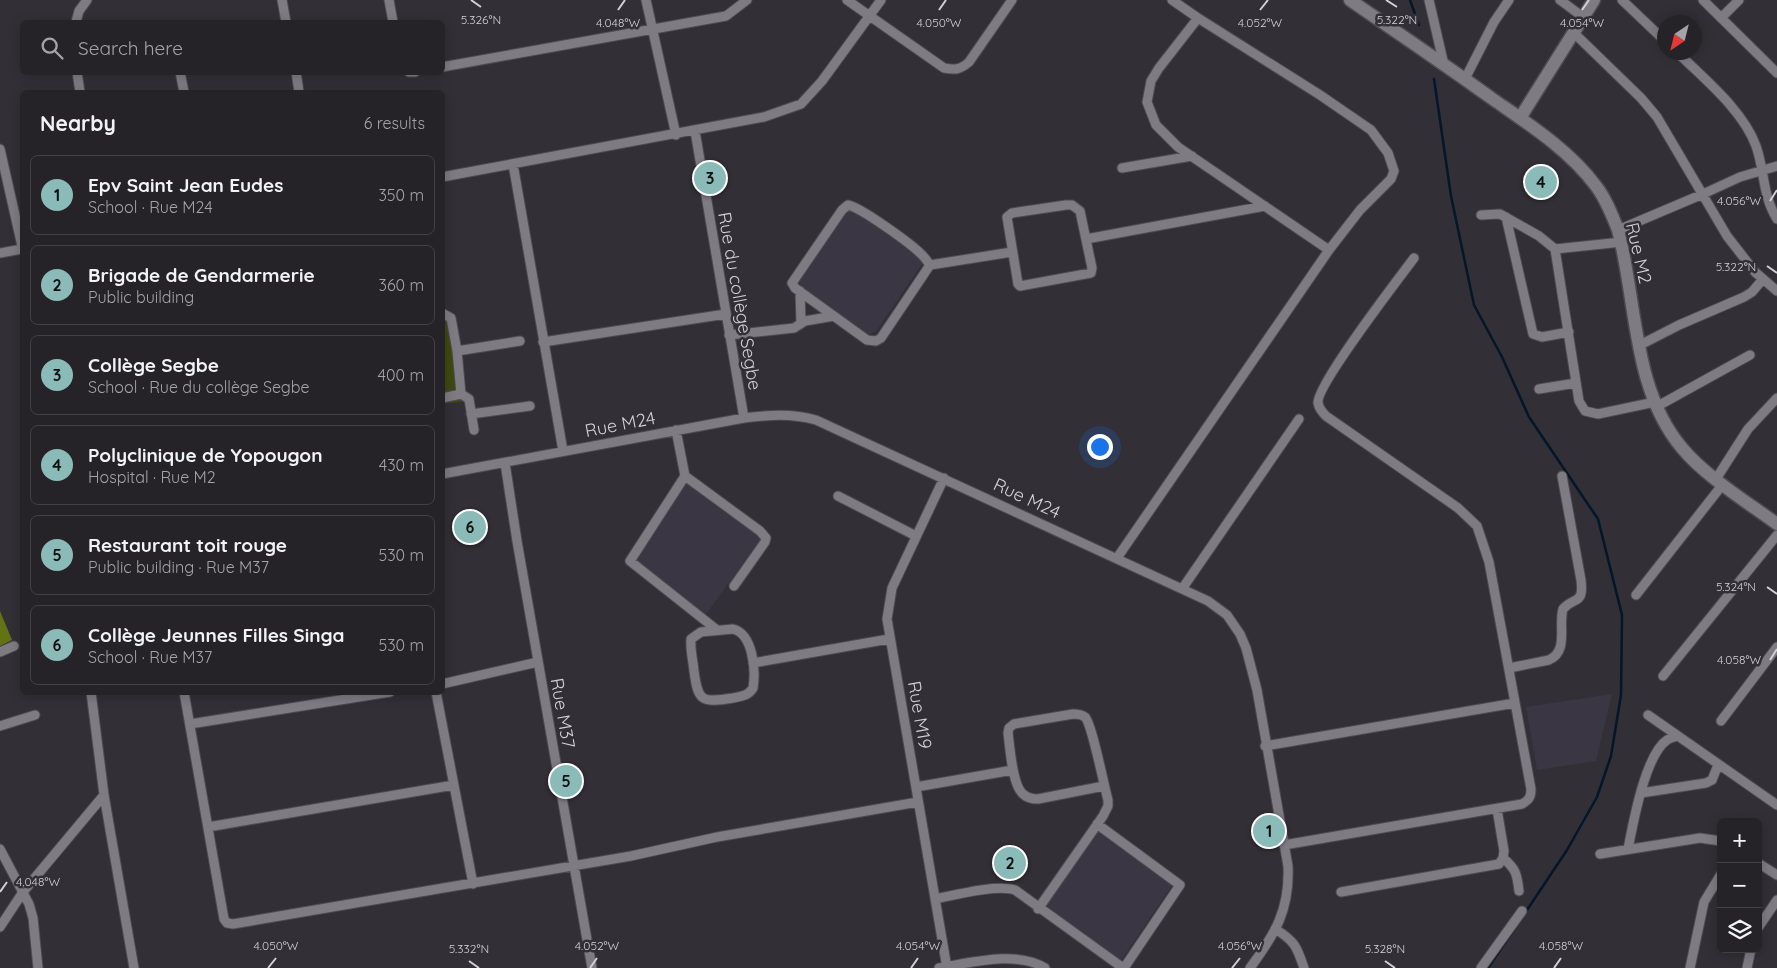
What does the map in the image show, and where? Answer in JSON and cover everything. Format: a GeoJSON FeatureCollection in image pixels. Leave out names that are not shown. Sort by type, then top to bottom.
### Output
{"type":"FeatureCollection","features":[{"type":"Feature","properties":{"kind":"street"},"geometry":{"type":"LineString","coordinates":[[77,20],[79,11],[87,0]]}},
{"type":"Feature","properties":{"kind":"street"},"geometry":{"type":"LineString","coordinates":[[282,0],[286,20]]}},
{"type":"Feature","properties":{"kind":"street"},"geometry":{"type":"LineString","coordinates":[[388,0],[393,20]]}},
{"type":"Feature","properties":{"kind":"street"},"geometry":{"type":"LineString","coordinates":[[646,0],[676,135]]}},
{"type":"Feature","properties":{"kind":"street"},"geometry":{"type":"LineString","coordinates":[[445,67],[726,16],[747,0]]}},
{"type":"Feature","properties":{"kind":"street"},"geometry":{"type":"LineString","coordinates":[[847,0],[944,68],[955,70],[969,62],[1012,0]]}},
{"type":"Feature","properties":{"kind":"street"},"geometry":{"type":"LineString","coordinates":[[445,176],[764,118],[801,104],[822,81],[881,0]]}},
{"type":"Feature","properties":{"kind":"street"},"geometry":{"type":"LineString","coordinates":[[1117,558],[1329,250],[1360,210],[1391,179],[1394,171],[1388,152],[1371,130],[1172,0]]}},
{"type":"Feature","properties":{"kind":"street","name":"Rue M2"},"geometry":{"type":"LineString","coordinates":[[1350,0],[1520,118],[1582,169],[1604,198],[1620,236],[1643,363],[1662,420],[1683,449],[1719,482],[1777,524]]}},
{"type":"Feature","properties":{"kind":"street"},"geometry":{"type":"LineString","coordinates":[[1429,0],[1444,64]]}},
{"type":"Feature","properties":{"kind":"street"},"geometry":{"type":"LineString","coordinates":[[1465,79],[1494,22],[1509,0]]}},
{"type":"Feature","properties":{"kind":"street"},"geometry":{"type":"LineString","coordinates":[[1560,0],[1583,17]]}},
{"type":"Feature","properties":{"kind":"street"},"geometry":{"type":"LineString","coordinates":[[1520,118],[1594,0]]}},
{"type":"Feature","properties":{"kind":"street"},"geometry":{"type":"LineString","coordinates":[[1622,0],[1657,33]]}},
{"type":"Feature","properties":{"kind":"street"},"geometry":{"type":"LineString","coordinates":[[1703,0],[1777,73]]}},
{"type":"Feature","properties":{"kind":"street"},"geometry":{"type":"LineString","coordinates":[[1721,18],[1740,0]]}},
{"type":"Feature","properties":{"kind":"street"},"geometry":{"type":"LineString","coordinates":[[1198,18],[1151,81],[1147,102],[1150,114],[1156,125],[1167,137],[1192,156],[1329,250]]}},
{"type":"Feature","properties":{"kind":"street"},"geometry":{"type":"LineString","coordinates":[[1574,33],[1641,98],[1657,117],[1728,236],[1755,272],[1777,291]]}},
{"type":"Feature","properties":{"kind":"street"},"geometry":{"type":"LineString","coordinates":[[1686,60],[1745,125],[1756,146],[1768,200],[1777,218]]}},
{"type":"Feature","properties":{"kind":"street"},"geometry":{"type":"LineString","coordinates":[[77,75],[80,90]]}},
{"type":"Feature","properties":{"kind":"street"},"geometry":{"type":"LineString","coordinates":[[181,75],[184,90]]}},
{"type":"Feature","properties":{"kind":"street"},"geometry":{"type":"LineString","coordinates":[[297,75],[300,90]]}},
{"type":"Feature","properties":{"kind":"street","name":"Rue du collège Segbe"},"geometry":{"type":"LineString","coordinates":[[695,131],[744,418]]}},
{"type":"Feature","properties":{"kind":"street"},"geometry":{"type":"LineString","coordinates":[[0,149],[20,238]]}},
{"type":"Feature","properties":{"kind":"street"},"geometry":{"type":"LineString","coordinates":[[1122,168],[1192,156]]}},
{"type":"Feature","properties":{"kind":"street"},"geometry":{"type":"LineString","coordinates":[[513,164],[563,451]]}},
{"type":"Feature","properties":{"kind":"street"},"geometry":{"type":"LineString","coordinates":[[1555,248],[1620,236],[1740,177],[1777,166]]}},
{"type":"Feature","properties":{"kind":"street"},"geometry":{"type":"LineString","coordinates":[[930,265],[920,252],[870,217],[848,205],[842,210],[794,280],[793,286],[866,340],[876,341],[881,338],[930,265],[1012,252]]}},
{"type":"Feature","properties":{"kind":"street"},"geometry":{"type":"LineString","coordinates":[[1072,205],[1080,212],[1086,239],[1092,268],[1091,273],[1020,286],[1018,284],[1007,217],[1012,213],[1072,205]]}},
{"type":"Feature","properties":{"kind":"street"},"geometry":{"type":"LineString","coordinates":[[1086,239],[1265,206]]}},
{"type":"Feature","properties":{"kind":"street"},"geometry":{"type":"LineString","coordinates":[[1481,215],[1494,213],[1506,217],[1539,236],[1555,248],[1576,384],[1581,407],[1585,411],[1592,414],[1656,405],[1750,355]]}},
{"type":"Feature","properties":{"kind":"street"},"geometry":{"type":"LineString","coordinates":[[1506,217],[1533,334],[1542,337],[1569,332]]}},
{"type":"Feature","properties":{"kind":"street"},"geometry":{"type":"LineString","coordinates":[[0,253],[20,248]]}},
{"type":"Feature","properties":{"kind":"street"},"geometry":{"type":"LineString","coordinates":[[1284,845],[1497,809],[1522,804],[1528,801],[1531,796],[1489,562],[1477,526],[1458,508],[1326,416],[1318,403],[1324,386],[1358,334],[1414,258]]}},
{"type":"Feature","properties":{"kind":"street"},"geometry":{"type":"LineString","coordinates":[[1640,345],[1679,325],[1744,297],[1764,280]]}},
{"type":"Feature","properties":{"kind":"street"},"geometry":{"type":"LineString","coordinates":[[800,291],[801,323]]}},
{"type":"Feature","properties":{"kind":"street"},"geometry":{"type":"LineString","coordinates":[[544,342],[726,314]]}},
{"type":"Feature","properties":{"kind":"street"},"geometry":{"type":"LineString","coordinates":[[445,315],[451,318],[457,351],[461,394]]}},
{"type":"Feature","properties":{"kind":"street"},"geometry":{"type":"LineString","coordinates":[[729,335],[794,328],[805,321],[834,316]]}},
{"type":"Feature","properties":{"kind":"street"},"geometry":{"type":"LineString","coordinates":[[457,351],[520,341]]}},
{"type":"Feature","properties":{"kind":"street"},"geometry":{"type":"LineString","coordinates":[[1539,389],[1576,384]]}},
{"type":"Feature","properties":{"kind":"street"},"geometry":{"type":"LineString","coordinates":[[445,397],[461,394],[468,397],[474,430]]}},
{"type":"Feature","properties":{"kind":"street"},"geometry":{"type":"LineString","coordinates":[[1636,595],[1719,482],[1748,429],[1777,398]]}},
{"type":"Feature","properties":{"kind":"street"},"geometry":{"type":"LineString","coordinates":[[471,414],[530,406]]}},
{"type":"Feature","properties":{"kind":"street","name":"Rue M24"},"geometry":{"type":"LineString","coordinates":[[445,473],[744,418],[786,414],[806,417],[944,478],[1182,588],[1218,607],[1227,615],[1240,634],[1254,675],[1265,746],[1284,845],[1288,882],[1286,900],[1276,929],[1250,968]]}},
{"type":"Feature","properties":{"kind":"street"},"geometry":{"type":"LineString","coordinates":[[1182,588],[1299,419]]}},
{"type":"Feature","properties":{"kind":"street"},"geometry":{"type":"LineString","coordinates":[[676,430],[684,476],[630,561],[717,630]]}},
{"type":"Feature","properties":{"kind":"street","name":"Rue M37"},"geometry":{"type":"LineString","coordinates":[[505,463],[592,968]]}},
{"type":"Feature","properties":{"kind":"street"},"geometry":{"type":"LineString","coordinates":[[684,476],[760,531],[766,538],[734,586]]}},
{"type":"Feature","properties":{"kind":"street"},"geometry":{"type":"LineString","coordinates":[[1509,668],[1554,658],[1561,648],[1563,609],[1565,606],[1575,602],[1581,594],[1581,580],[1562,476]]}},
{"type":"Feature","properties":{"kind":"street","name":"Rue M19"},"geometry":{"type":"LineString","coordinates":[[944,478],[892,588],[886,619],[935,899],[944,968]]}},
{"type":"Feature","properties":{"kind":"street"},"geometry":{"type":"LineString","coordinates":[[838,496],[916,536]]}},
{"type":"Feature","properties":{"kind":"street"},"geometry":{"type":"LineString","coordinates":[[1663,676],[1777,535]]}},
{"type":"Feature","properties":{"kind":"street"},"geometry":{"type":"LineString","coordinates":[[733,628],[740,630],[745,636],[752,663],[753,688],[746,695],[714,701],[704,698],[696,686],[691,639],[701,632],[717,630],[733,628]]}},
{"type":"Feature","properties":{"kind":"street"},"geometry":{"type":"LineString","coordinates":[[752,663],[889,639]]}},
{"type":"Feature","properties":{"kind":"street"},"geometry":{"type":"LineString","coordinates":[[0,652],[14,646]]}},
{"type":"Feature","properties":{"kind":"street"},"geometry":{"type":"LineString","coordinates":[[1720,721],[1777,647]]}},
{"type":"Feature","properties":{"kind":"street"},"geometry":{"type":"LineString","coordinates":[[445,683],[538,662]]}},
{"type":"Feature","properties":{"kind":"street"},"geometry":{"type":"LineString","coordinates":[[91,695],[104,795],[134,968]]}},
{"type":"Feature","properties":{"kind":"street"},"geometry":{"type":"LineString","coordinates":[[185,695],[224,919],[228,923],[233,924],[631,856],[717,837],[918,802]]}},
{"type":"Feature","properties":{"kind":"street"},"geometry":{"type":"LineString","coordinates":[[190,724],[371,695]]}},
{"type":"Feature","properties":{"kind":"street"},"geometry":{"type":"LineString","coordinates":[[437,695],[473,884]]}},
{"type":"Feature","properties":{"kind":"street"},"geometry":{"type":"LineString","coordinates":[[1265,746],[1515,703]]}},
{"type":"Feature","properties":{"kind":"street"},"geometry":{"type":"LineString","coordinates":[[1038,908],[1108,806],[1104,786],[1088,722],[1085,717],[1079,714],[1011,726],[1008,733],[1018,788],[1022,794],[1033,799],[1104,786]]}},
{"type":"Feature","properties":{"kind":"street"},"geometry":{"type":"LineString","coordinates":[[0,726],[35,715]]}},
{"type":"Feature","properties":{"kind":"street"},"geometry":{"type":"LineString","coordinates":[[1648,715],[1777,805]]}},
{"type":"Feature","properties":{"kind":"street"},"geometry":{"type":"LineString","coordinates":[[1628,849],[1634,815],[1654,755],[1667,740],[1678,736]]}},
{"type":"Feature","properties":{"kind":"street"},"geometry":{"type":"LineString","coordinates":[[1641,793],[1712,780],[1718,765]]}},
{"type":"Feature","properties":{"kind":"street"},"geometry":{"type":"LineString","coordinates":[[916,786],[1014,770]]}},
{"type":"Feature","properties":{"kind":"street"},"geometry":{"type":"LineString","coordinates":[[208,827],[454,785]]}},
{"type":"Feature","properties":{"kind":"street"},"geometry":{"type":"LineString","coordinates":[[0,927],[23,892],[104,795]]}},
{"type":"Feature","properties":{"kind":"street"},"geometry":{"type":"LineString","coordinates":[[1341,892],[1499,864],[1504,852],[1497,809]]}},
{"type":"Feature","properties":{"kind":"street"},"geometry":{"type":"LineString","coordinates":[[935,899],[1009,888],[1015,890],[1123,968],[1180,885],[1097,824]]}},
{"type":"Feature","properties":{"kind":"street"},"geometry":{"type":"LineString","coordinates":[[1600,854],[1700,838],[1717,840]]}},
{"type":"Feature","properties":{"kind":"street"},"geometry":{"type":"LineString","coordinates":[[0,848],[29,904],[33,918],[38,968]]}},
{"type":"Feature","properties":{"kind":"street"},"geometry":{"type":"LineString","coordinates":[[1503,858],[1513,867],[1517,875],[1519,891]]}},
{"type":"Feature","properties":{"kind":"street"},"geometry":{"type":"LineString","coordinates":[[1762,866],[1777,875]]}},
{"type":"Feature","properties":{"kind":"street"},"geometry":{"type":"LineString","coordinates":[[1690,968],[1704,902],[1717,881]]}},
{"type":"Feature","properties":{"kind":"street"},"geometry":{"type":"LineString","coordinates":[[1762,922],[1777,900]]}},
{"type":"Feature","properties":{"kind":"street"},"geometry":{"type":"LineString","coordinates":[[1481,968],[1522,911]]}},
{"type":"Feature","properties":{"kind":"street"},"geometry":{"type":"LineString","coordinates":[[1276,929],[1293,941],[1304,968]]}},
{"type":"Feature","properties":{"kind":"street"},"geometry":{"type":"LineString","coordinates":[[1747,968],[1750,953]]}},
{"type":"Feature","properties":{"kind":"street"},"geometry":{"type":"LineString","coordinates":[[944,968],[1002,959],[1028,961],[1044,968]]}},
{"type":"Feature","properties":{"kind":"shaded area"},"geometry":{"type":"Polygon","coordinates":[[[848,207],[918,253],[923,261],[877,330],[869,335],[794,283],[848,207]]]}},
{"type":"Feature","properties":{"kind":"shaded area"},"geometry":{"type":"Polygon","coordinates":[[[686,480],[763,536],[706,614],[631,560],[686,480]]]}},
{"type":"Feature","properties":{"kind":"shaded area"},"geometry":{"type":"Polygon","coordinates":[[[1612,694],[1596,761],[1537,770],[1526,707],[1612,694]]]}},
{"type":"Feature","properties":{"kind":"shaded area"},"geometry":{"type":"Polygon","coordinates":[[[1095,828],[1173,884],[1120,962],[1042,906],[1095,828]]]}},
{"type":"Feature","properties":{"kind":"green space"},"geometry":{"type":"Polygon","coordinates":[[[452,314],[466,401],[445,404],[445,315],[452,314]]]}},
{"type":"Feature","properties":{"kind":"green space"},"geometry":{"type":"Polygon","coordinates":[[[0,611],[12,640],[0,646],[0,611]]]}},
{"type":"Feature","properties":{"kind":"waterway"},"geometry":{"type":"LineString","coordinates":[[1410,0],[1419,25]]}},
{"type":"Feature","properties":{"kind":"waterway"},"geometry":{"type":"LineString","coordinates":[[1434,79],[1451,196],[1474,305],[1502,357],[1529,417],[1598,519],[1622,615],[1621,695],[1611,756],[1597,797],[1567,850],[1525,913]]}},
{"type":"Feature","properties":{"kind":"waterway"},"geometry":{"type":"LineString","coordinates":[[1488,968],[1515,928]]}},
{"type":"Feature","properties":{"kind":"place","name":"Collège Segbe"},"geometry":{"type":"Point","coordinates":[710,178]}},
{"type":"Feature","properties":{"kind":"place","name":"Polyclinique de Yopougon"},"geometry":{"type":"Point","coordinates":[1541,182]}},
{"type":"Feature","properties":{"kind":"place","name":"Collège Jeunnes Filles Singa"},"geometry":{"type":"Point","coordinates":[470,527]}},
{"type":"Feature","properties":{"kind":"place","name":"Restaurant toit rouge"},"geometry":{"type":"Point","coordinates":[566,781]}},
{"type":"Feature","properties":{"kind":"place","name":"Epv Saint Jean Eudes"},"geometry":{"type":"Point","coordinates":[1269,831]}},
{"type":"Feature","properties":{"kind":"place","name":"Brigade de Gendarmerie"},"geometry":{"type":"Point","coordinates":[1010,863]}}]}
